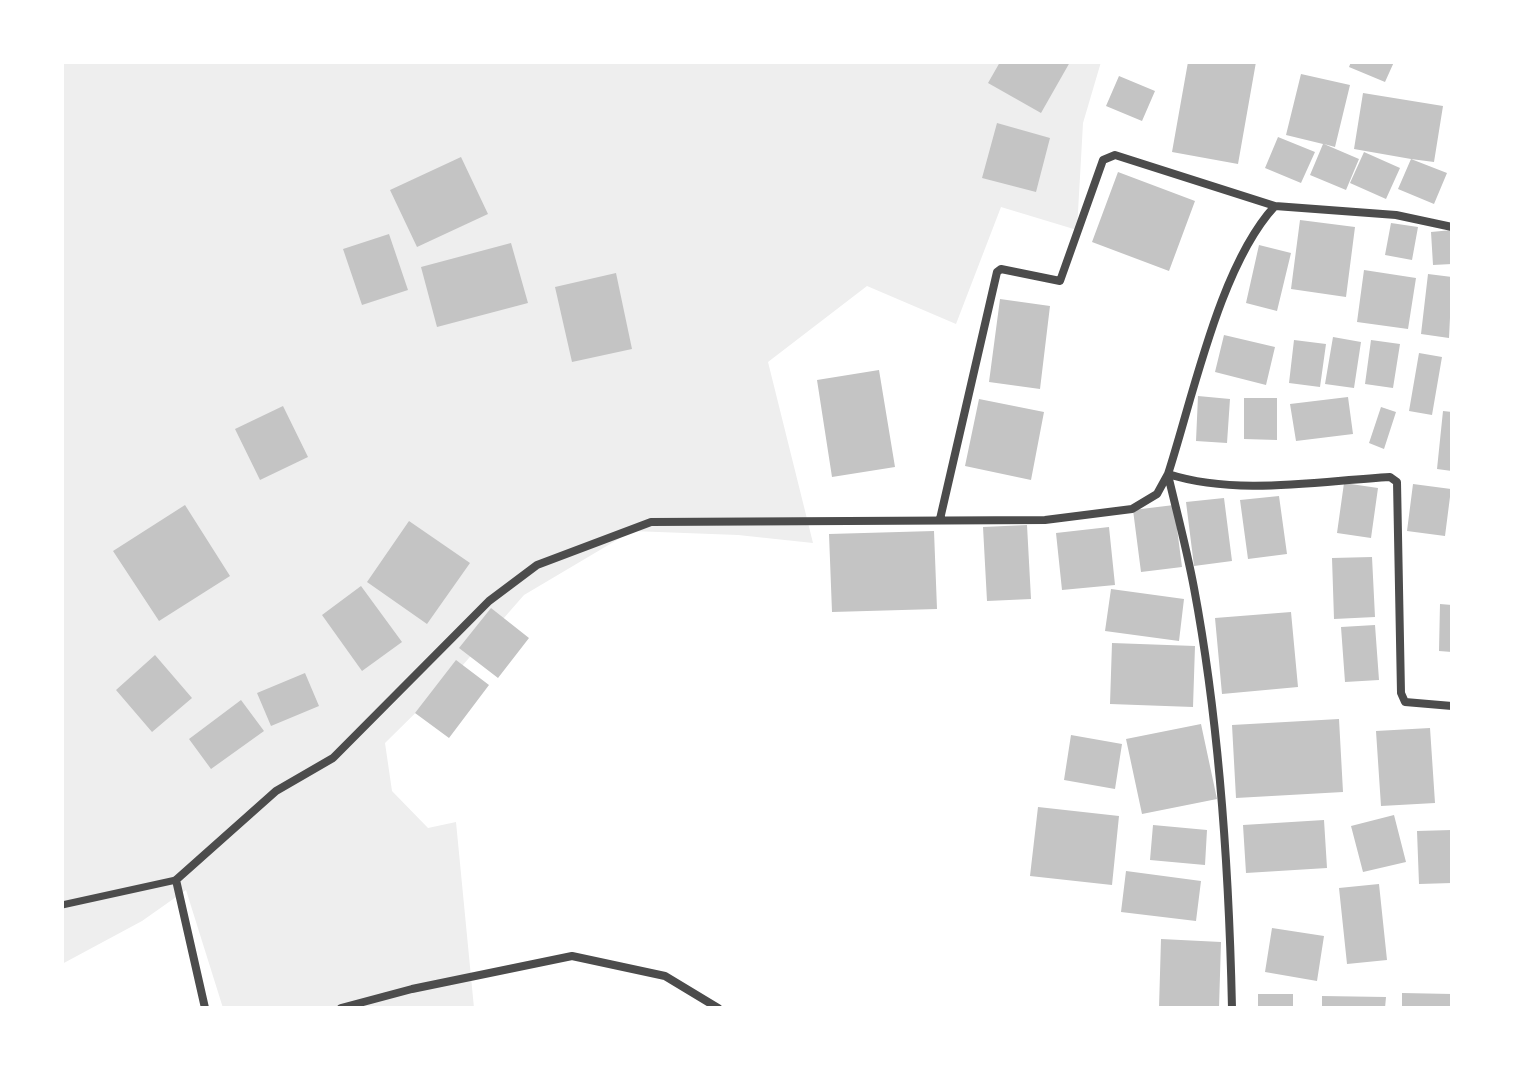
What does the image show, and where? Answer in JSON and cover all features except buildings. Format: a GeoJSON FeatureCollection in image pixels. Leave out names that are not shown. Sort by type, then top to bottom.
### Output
{"type":"FeatureCollection","features":[{"type":"Feature","properties":{"kind":"street"},"geometry":{"type":"LineString","coordinates":[[940,519],[997,272],[1001,269],[1060,281],[1103,160],[1115,155],[1275,206],[1396,215],[1452,227]]}},
{"type":"Feature","properties":{"kind":"street"},"geometry":{"type":"LineString","coordinates":[[62,905],[176,880],[276,791],[333,758],[489,601],[537,565],[651,522],[1045,520],[1132,509],[1157,494],[1168,474],[1224,297],[1258,224],[1275,206]]}},
{"type":"Feature","properties":{"kind":"street"},"geometry":{"type":"LineString","coordinates":[[1168,474],[1194,483],[1228,485],[1390,477],[1397,482],[1401,693],[1405,702],[1415,705],[1452,706]]}},
{"type":"Feature","properties":{"kind":"street"},"geometry":{"type":"LineString","coordinates":[[1168,474],[1194,589],[1213,723],[1230,899],[1232,1008]]}},
{"type":"Feature","properties":{"kind":"street"},"geometry":{"type":"LineString","coordinates":[[176,880],[205,1008]]}},
{"type":"Feature","properties":{"kind":"street"},"geometry":{"type":"LineString","coordinates":[[341,1008],[412,989],[572,956],[665,976],[718,1008]]}},
{"type":"Feature","properties":{"kind":"shaded area"},"geometry":{"type":"Polygon","coordinates":[[[62,62],[1101,62],[1083,123],[1077,230],[1001,207],[956,324],[867,286],[768,362],[813,543],[738,535],[632,531],[524,595],[455,674],[385,743],[392,791],[428,828],[456,822],[474,1008],[223,1008],[186,890],[142,921],[62,964],[62,62]]]}}]}
